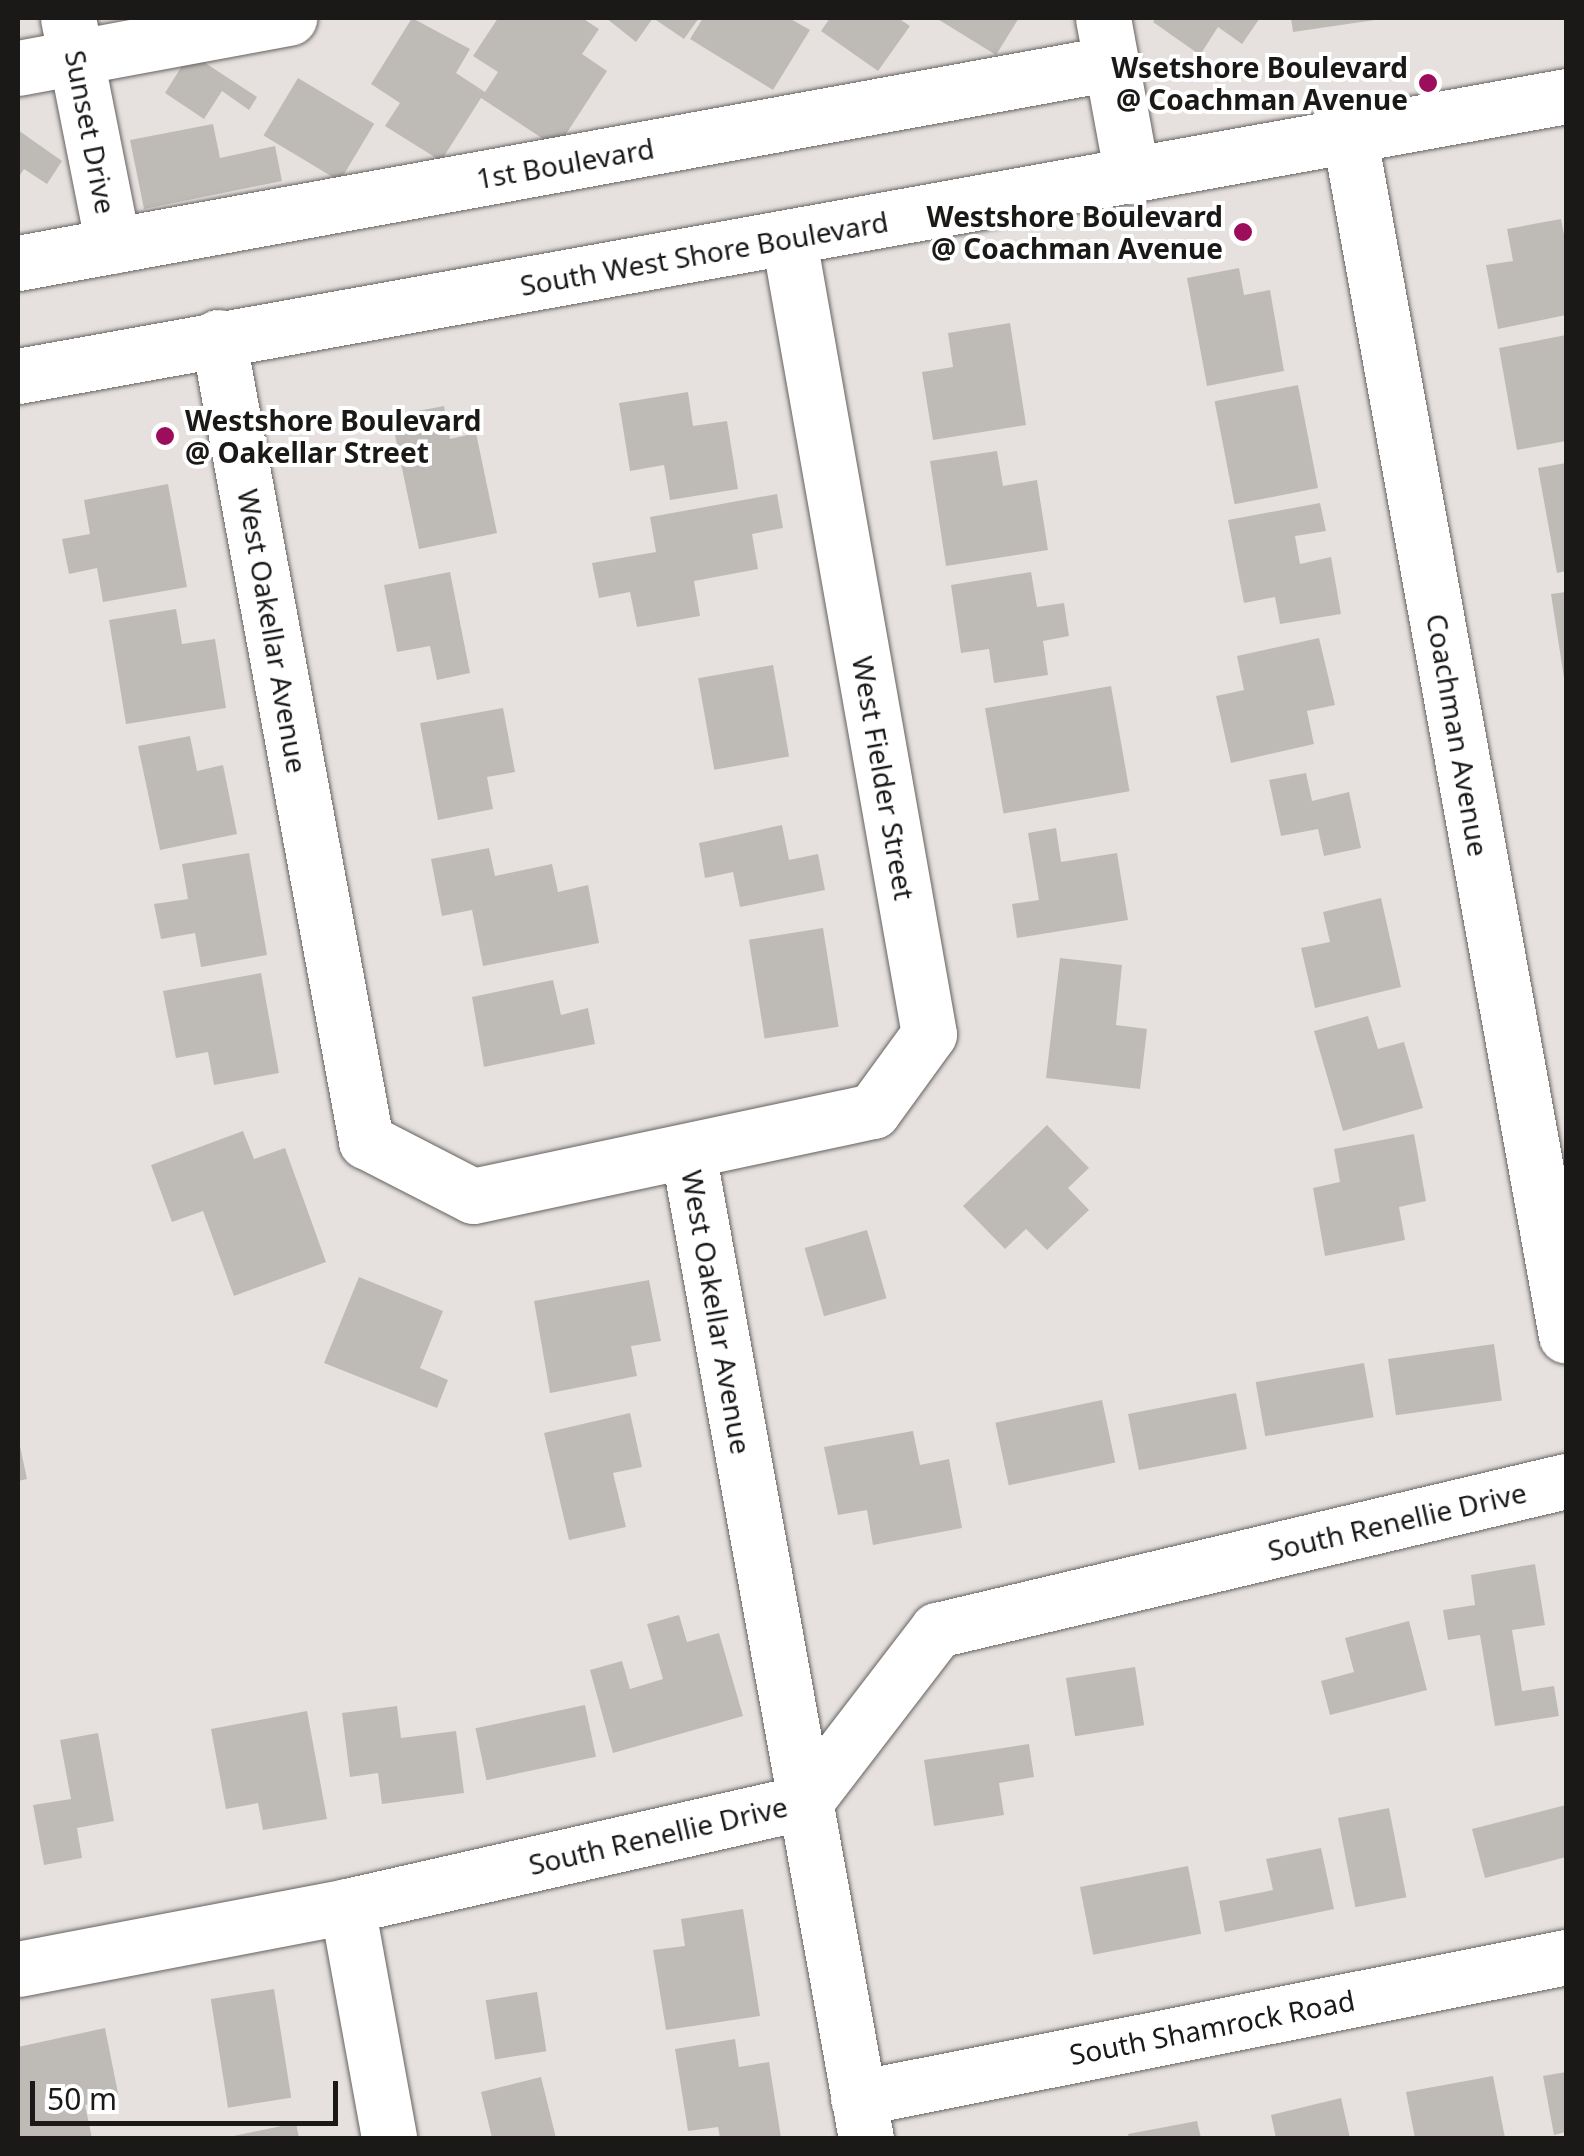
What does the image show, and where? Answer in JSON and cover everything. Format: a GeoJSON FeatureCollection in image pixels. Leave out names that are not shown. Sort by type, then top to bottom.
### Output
{"type":"FeatureCollection","features":[{"type":"Feature","properties":{"kind":"street"},"geometry":{"type":"LineString","coordinates":[[18,68],[72,37],[289,18]]}},
{"type":"Feature","properties":{"kind":"street","name":"Sunset Drive"},"geometry":{"type":"LineString","coordinates":[[72,37],[113,246]]}},
{"type":"Feature","properties":{"kind":"street"},"geometry":{"type":"LineString","coordinates":[[1111,59],[1132,176]]}},
{"type":"Feature","properties":{"kind":"street","name":"1st Boulevard"},"geometry":{"type":"LineString","coordinates":[[18,263],[1111,59]]}},
{"type":"Feature","properties":{"kind":"street","name":"South West Shore Boulevard"},"geometry":{"type":"LineString","coordinates":[[18,376],[218,336],[789,240],[1349,133],[1566,96]]}},
{"type":"Feature","properties":{"kind":"street","name":"Coachman Avenue"},"geometry":{"type":"LineString","coordinates":[[1349,133],[1566,1336]]}},
{"type":"Feature","properties":{"kind":"street","name":"West Fielder Street"},"geometry":{"type":"LineString","coordinates":[[688,1152],[874,1112],[929,1034],[789,240]]}},
{"type":"Feature","properties":{"kind":"street","name":"West Oakellar Avenue"},"geometry":{"type":"LineString","coordinates":[[218,336],[366,1141],[473,1196],[688,1152],[862,2118]]}},
{"type":"Feature","properties":{"kind":"street","name":"South Renellie Drive"},"geometry":{"type":"LineString","coordinates":[[18,1969],[347,1906],[805,1802],[937,1630],[1566,1480]]}},
{"type":"Feature","properties":{"kind":"street"},"geometry":{"type":"LineString","coordinates":[[347,1906],[389,2138]]}},
{"type":"Feature","properties":{"kind":"street","name":"South Shamrock Road"},"geometry":{"type":"LineString","coordinates":[[862,2118],[1566,1957]]}},
{"type":"Feature","properties":{"kind":"building"},"geometry":{"type":"Polygon","coordinates":[[[412,18],[470,49],[456,73],[485,92],[498,72],[473,56],[498,18],[582,18],[599,29],[582,54],[607,71],[557,148],[481,98],[441,161],[385,126],[400,103],[371,84],[412,18]]]}},
{"type":"Feature","properties":{"kind":"building"},"geometry":{"type":"Polygon","coordinates":[[[606,18],[653,18],[636,42],[606,18]]]}},
{"type":"Feature","properties":{"kind":"building"},"geometry":{"type":"Polygon","coordinates":[[[653,18],[699,18],[684,39],[653,18]]]}},
{"type":"Feature","properties":{"kind":"building"},"geometry":{"type":"Polygon","coordinates":[[[703,18],[789,18],[810,30],[773,90],[690,39],[703,18]]]}},
{"type":"Feature","properties":{"kind":"building"},"geometry":{"type":"Polygon","coordinates":[[[830,18],[898,18],[910,26],[878,71],[821,31],[830,18]]]}},
{"type":"Feature","properties":{"kind":"building"},"geometry":{"type":"Polygon","coordinates":[[[936,18],[1019,18],[996,55],[936,18]]]}},
{"type":"Feature","properties":{"kind":"building"},"geometry":{"type":"Polygon","coordinates":[[[1156,18],[1260,18],[1242,44],[1218,27],[1200,55],[1153,22],[1156,18]]]}},
{"type":"Feature","properties":{"kind":"building"},"geometry":{"type":"Polygon","coordinates":[[[1291,18],[1375,18],[1375,20],[1293,32],[1291,18]]]}},
{"type":"Feature","properties":{"kind":"building"},"geometry":{"type":"Polygon","coordinates":[[[190,53],[257,97],[249,110],[222,91],[204,119],[165,93],[190,53]]]}},
{"type":"Feature","properties":{"kind":"building"},"geometry":{"type":"Polygon","coordinates":[[[298,78],[374,124],[340,181],[263,135],[298,78]]]}},
{"type":"Feature","properties":{"kind":"building"},"geometry":{"type":"Polygon","coordinates":[[[213,124],[220,158],[275,146],[282,181],[144,209],[130,140],[213,124]]]}},
{"type":"Feature","properties":{"kind":"building"},"geometry":{"type":"Polygon","coordinates":[[[18,130],[62,161],[47,184],[24,169],[18,178],[18,130]]]}},
{"type":"Feature","properties":{"kind":"building"},"geometry":{"type":"Polygon","coordinates":[[[1561,219],[1566,245],[1566,315],[1498,329],[1486,265],[1513,261],[1507,229],[1561,219]]]}},
{"type":"Feature","properties":{"kind":"building"},"geometry":{"type":"Polygon","coordinates":[[[1239,268],[1244,295],[1270,290],[1284,371],[1207,386],[1187,278],[1239,268]]]}},
{"type":"Feature","properties":{"kind":"building"},"geometry":{"type":"Polygon","coordinates":[[[1010,323],[1026,425],[933,440],[922,372],[953,367],[948,333],[1010,323]]]}},
{"type":"Feature","properties":{"kind":"building"},"geometry":{"type":"Polygon","coordinates":[[[1566,335],[1566,441],[1517,450],[1499,348],[1566,335]]]}},
{"type":"Feature","properties":{"kind":"building"},"geometry":{"type":"Polygon","coordinates":[[[1298,385],[1318,488],[1235,504],[1215,401],[1298,385]]]}},
{"type":"Feature","properties":{"kind":"building"},"geometry":{"type":"Polygon","coordinates":[[[688,392],[693,426],[727,421],[738,489],[670,500],[664,465],[630,471],[619,403],[688,392]]]}},
{"type":"Feature","properties":{"kind":"building"},"geometry":{"type":"Polygon","coordinates":[[[444,406],[450,439],[476,433],[497,533],[419,549],[391,416],[444,406]]]}},
{"type":"Feature","properties":{"kind":"building"},"geometry":{"type":"Polygon","coordinates":[[[997,451],[1003,486],[1037,480],[1048,550],[946,566],[930,461],[997,451]]]}},
{"type":"Feature","properties":{"kind":"building"},"geometry":{"type":"Polygon","coordinates":[[[1566,463],[1566,571],[1557,573],[1538,468],[1566,463]]]}},
{"type":"Feature","properties":{"kind":"building"},"geometry":{"type":"Polygon","coordinates":[[[168,484],[187,587],[103,602],[97,568],[69,574],[62,539],[90,534],[84,500],[168,484]]]}},
{"type":"Feature","properties":{"kind":"building"},"geometry":{"type":"Polygon","coordinates":[[[777,494],[783,528],[752,534],[758,569],[694,581],[700,616],[637,627],[630,592],[599,598],[592,563],[656,552],[650,517],[777,494]]]}},
{"type":"Feature","properties":{"kind":"building"},"geometry":{"type":"Polygon","coordinates":[[[1320,503],[1326,531],[1295,536],[1300,564],[1331,557],[1341,614],[1280,624],[1275,597],[1244,603],[1228,520],[1320,503]]]}},
{"type":"Feature","properties":{"kind":"building"},"geometry":{"type":"Polygon","coordinates":[[[450,572],[470,673],[437,680],[430,646],[397,652],[384,585],[450,572]]]}},
{"type":"Feature","properties":{"kind":"building"},"geometry":{"type":"Polygon","coordinates":[[[1031,572],[1037,607],[1064,603],[1069,636],[1043,641],[1048,675],[994,683],[989,649],[961,653],[951,585],[1031,572]]]}},
{"type":"Feature","properties":{"kind":"building"},"geometry":{"type":"Polygon","coordinates":[[[1566,592],[1566,678],[1564,678],[1551,594],[1566,592]]]}},
{"type":"Feature","properties":{"kind":"building"},"geometry":{"type":"Polygon","coordinates":[[[176,609],[182,644],[215,639],[226,708],[126,724],[109,620],[176,609]]]}},
{"type":"Feature","properties":{"kind":"building"},"geometry":{"type":"Polygon","coordinates":[[[1319,638],[1335,705],[1307,711],[1314,744],[1231,763],[1216,696],[1244,690],[1237,656],[1319,638]]]}},
{"type":"Feature","properties":{"kind":"building"},"geometry":{"type":"Polygon","coordinates":[[[773,665],[789,757],[714,770],[698,678],[773,665]]]}},
{"type":"Feature","properties":{"kind":"building"},"geometry":{"type":"Polygon","coordinates":[[[1111,686],[1130,791],[1004,814],[985,708],[1111,686]]]}},
{"type":"Feature","properties":{"kind":"building"},"geometry":{"type":"Polygon","coordinates":[[[503,708],[515,772],[487,777],[493,809],[438,820],[420,723],[503,708]]]}},
{"type":"Feature","properties":{"kind":"building"},"geometry":{"type":"Polygon","coordinates":[[[190,736],[197,771],[223,765],[237,834],[160,850],[138,746],[190,736]]]}},
{"type":"Feature","properties":{"kind":"building"},"geometry":{"type":"Polygon","coordinates":[[[1306,773],[1312,801],[1349,792],[1361,848],[1324,856],[1318,829],[1281,836],[1269,780],[1306,773]]]}},
{"type":"Feature","properties":{"kind":"building"},"geometry":{"type":"Polygon","coordinates":[[[782,825],[789,860],[818,854],[825,890],[740,907],[733,872],[705,878],[699,843],[782,825]]]}},
{"type":"Feature","properties":{"kind":"building"},"geometry":{"type":"Polygon","coordinates":[[[1056,828],[1061,862],[1117,853],[1128,920],[1017,938],[1012,904],[1039,900],[1028,833],[1056,828]]]}},
{"type":"Feature","properties":{"kind":"building"},"geometry":{"type":"Polygon","coordinates":[[[489,848],[495,876],[552,864],[558,892],[588,885],[599,943],[483,966],[472,910],[442,916],[431,859],[489,848]]]}},
{"type":"Feature","properties":{"kind":"building"},"geometry":{"type":"Polygon","coordinates":[[[249,853],[267,955],[201,967],[195,933],[161,939],[154,904],[188,899],[182,864],[249,853]]]}},
{"type":"Feature","properties":{"kind":"building"},"geometry":{"type":"Polygon","coordinates":[[[1381,898],[1401,987],[1315,1008],[1301,948],[1330,942],[1323,912],[1381,898]]]}},
{"type":"Feature","properties":{"kind":"building"},"geometry":{"type":"Polygon","coordinates":[[[823,928],[839,1027],[765,1039],[749,940],[823,928]]]}},
{"type":"Feature","properties":{"kind":"building"},"geometry":{"type":"Polygon","coordinates":[[[1060,958],[1122,965],[1116,1025],[1147,1029],[1140,1089],[1046,1078],[1060,958]]]}},
{"type":"Feature","properties":{"kind":"building"},"geometry":{"type":"Polygon","coordinates":[[[261,973],[279,1073],[214,1085],[208,1052],[176,1058],[163,991],[261,973]]]}},
{"type":"Feature","properties":{"kind":"building"},"geometry":{"type":"Polygon","coordinates":[[[553,980],[561,1015],[588,1008],[595,1044],[484,1067],[472,997],[553,980]]]}},
{"type":"Feature","properties":{"kind":"building"},"geometry":{"type":"Polygon","coordinates":[[[1368,1016],[1378,1049],[1404,1042],[1423,1108],[1343,1131],[1314,1031],[1368,1016]]]}},
{"type":"Feature","properties":{"kind":"building"},"geometry":{"type":"Polygon","coordinates":[[[1047,1125],[1089,1168],[1068,1188],[1089,1210],[1047,1250],[1026,1229],[1005,1249],[963,1206],[1047,1125]]]}},
{"type":"Feature","properties":{"kind":"building"},"geometry":{"type":"Polygon","coordinates":[[[243,1131],[254,1159],[285,1148],[326,1262],[234,1296],[203,1211],[172,1222],[151,1165],[243,1131]]]}},
{"type":"Feature","properties":{"kind":"building"},"geometry":{"type":"Polygon","coordinates":[[[1414,1134],[1426,1201],[1399,1207],[1405,1240],[1325,1256],[1313,1188],[1340,1182],[1334,1149],[1414,1134]]]}},
{"type":"Feature","properties":{"kind":"building"},"geometry":{"type":"Polygon","coordinates":[[[867,1230],[887,1298],[824,1316],[805,1248],[867,1230]]]}},
{"type":"Feature","properties":{"kind":"building"},"geometry":{"type":"Polygon","coordinates":[[[359,1277],[443,1311],[420,1368],[448,1380],[437,1408],[324,1363],[359,1277]]]}},
{"type":"Feature","properties":{"kind":"building"},"geometry":{"type":"Polygon","coordinates":[[[649,1280],[661,1341],[631,1346],[637,1376],[550,1393],[534,1301],[649,1280]]]}},
{"type":"Feature","properties":{"kind":"building"},"geometry":{"type":"Polygon","coordinates":[[[1494,1344],[1502,1400],[1396,1415],[1388,1359],[1494,1344]]]}},
{"type":"Feature","properties":{"kind":"building"},"geometry":{"type":"Polygon","coordinates":[[[1364,1363],[1374,1417],[1265,1436],[1256,1382],[1364,1363]]]}},
{"type":"Feature","properties":{"kind":"building"},"geometry":{"type":"Polygon","coordinates":[[[1236,1393],[1247,1449],[1139,1470],[1128,1414],[1236,1393]]]}},
{"type":"Feature","properties":{"kind":"building"},"geometry":{"type":"Polygon","coordinates":[[[1102,1400],[1115,1463],[1009,1485],[995,1423],[1102,1400]]]}},
{"type":"Feature","properties":{"kind":"building"},"geometry":{"type":"Polygon","coordinates":[[[630,1413],[642,1467],[613,1473],[626,1527],[569,1540],[544,1433],[630,1413]]]}},
{"type":"Feature","properties":{"kind":"building"},"geometry":{"type":"Polygon","coordinates":[[[913,1431],[920,1465],[949,1459],[962,1528],[873,1545],[867,1510],[838,1515],[824,1447],[913,1431]]]}},
{"type":"Feature","properties":{"kind":"building"},"geometry":{"type":"Polygon","coordinates":[[[18,1437],[27,1479],[18,1481],[18,1437]]]}},
{"type":"Feature","properties":{"kind":"building"},"geometry":{"type":"Polygon","coordinates":[[[1535,1564],[1545,1625],[1512,1630],[1522,1691],[1554,1686],[1559,1716],[1495,1726],[1480,1635],[1448,1640],[1443,1610],[1475,1605],[1471,1575],[1535,1564]]]}},
{"type":"Feature","properties":{"kind":"building"},"geometry":{"type":"Polygon","coordinates":[[[679,1615],[687,1642],[719,1633],[743,1716],[613,1753],[590,1670],[622,1661],[630,1689],[663,1679],[647,1624],[679,1615]]]}},
{"type":"Feature","properties":{"kind":"building"},"geometry":{"type":"Polygon","coordinates":[[[1409,1621],[1427,1690],[1330,1715],[1321,1681],[1354,1672],[1345,1638],[1409,1621]]]}},
{"type":"Feature","properties":{"kind":"building"},"geometry":{"type":"Polygon","coordinates":[[[1135,1667],[1144,1725],[1075,1736],[1066,1678],[1135,1667]]]}},
{"type":"Feature","properties":{"kind":"building"},"geometry":{"type":"Polygon","coordinates":[[[585,1705],[596,1757],[486,1780],[475,1728],[585,1705]]]}},
{"type":"Feature","properties":{"kind":"building"},"geometry":{"type":"Polygon","coordinates":[[[397,1706],[401,1738],[456,1731],[464,1793],[382,1804],[378,1773],[350,1777],[342,1713],[397,1706]]]}},
{"type":"Feature","properties":{"kind":"building"},"geometry":{"type":"Polygon","coordinates":[[[307,1711],[327,1819],[263,1830],[258,1803],[226,1809],[211,1729],[307,1711]]]}},
{"type":"Feature","properties":{"kind":"building"},"geometry":{"type":"Polygon","coordinates":[[[98,1733],[114,1821],[77,1828],[82,1858],[44,1865],[33,1805],[71,1799],[60,1740],[98,1733]]]}},
{"type":"Feature","properties":{"kind":"building"},"geometry":{"type":"Polygon","coordinates":[[[1029,1744],[1034,1777],[999,1783],[1004,1815],[934,1826],[924,1760],[1029,1744]]]}},
{"type":"Feature","properties":{"kind":"building"},"geometry":{"type":"Polygon","coordinates":[[[1566,1805],[1566,1857],[1485,1878],[1472,1829],[1566,1805]]]}},
{"type":"Feature","properties":{"kind":"building"},"geometry":{"type":"Polygon","coordinates":[[[1389,1808],[1406,1897],[1355,1907],[1338,1818],[1389,1808]]]}},
{"type":"Feature","properties":{"kind":"building"},"geometry":{"type":"Polygon","coordinates":[[[1321,1848],[1334,1909],[1225,1932],[1219,1901],[1273,1890],[1266,1859],[1321,1848]]]}},
{"type":"Feature","properties":{"kind":"building"},"geometry":{"type":"Polygon","coordinates":[[[1188,1866],[1201,1934],[1093,1955],[1080,1887],[1188,1866]]]}},
{"type":"Feature","properties":{"kind":"building"},"geometry":{"type":"Polygon","coordinates":[[[743,1909],[760,2016],[666,2030],[653,1950],[685,1946],[681,1919],[743,1909]]]}},
{"type":"Feature","properties":{"kind":"building"},"geometry":{"type":"Polygon","coordinates":[[[274,1989],[291,2098],[228,2108],[211,1999],[274,1989]]]}},
{"type":"Feature","properties":{"kind":"building"},"geometry":{"type":"Polygon","coordinates":[[[537,1992],[546,2051],[495,2059],[486,2000],[537,1992]]]}},
{"type":"Feature","properties":{"kind":"building"},"geometry":{"type":"Polygon","coordinates":[[[105,2028],[119,2098],[85,2105],[92,2138],[20,2138],[18,2047],[105,2028]]]}},
{"type":"Feature","properties":{"kind":"building"},"geometry":{"type":"Polygon","coordinates":[[[735,2039],[739,2067],[769,2062],[781,2138],[720,2138],[718,2127],[688,2131],[675,2049],[735,2039]]]}},
{"type":"Feature","properties":{"kind":"building"},"geometry":{"type":"Polygon","coordinates":[[[1566,2072],[1566,2132],[1554,2135],[1543,2076],[1566,2072]]]}},
{"type":"Feature","properties":{"kind":"building"},"geometry":{"type":"Polygon","coordinates":[[[1493,2076],[1505,2138],[1415,2138],[1406,2092],[1493,2076]]]}},
{"type":"Feature","properties":{"kind":"building"},"geometry":{"type":"Polygon","coordinates":[[[541,2077],[556,2138],[492,2138],[481,2092],[541,2077]]]}},
{"type":"Feature","properties":{"kind":"building"},"geometry":{"type":"Polygon","coordinates":[[[1341,2098],[1350,2138],[1276,2138],[1271,2115],[1341,2098]]]}},
{"type":"Feature","properties":{"kind":"building"},"geometry":{"type":"Polygon","coordinates":[[[1197,2121],[1201,2138],[1129,2138],[1128,2134],[1197,2121]]]}},
{"type":"Feature","properties":{"kind":"building"},"geometry":{"type":"Polygon","coordinates":[[[296,2123],[299,2138],[229,2138],[229,2137],[296,2123]]]}},
{"type":"Feature","properties":{"kind":"place","name":"Wsetshore Boulevard @ Coachman Avenue"},"geometry":{"type":"Point","coordinates":[1428,83]}},
{"type":"Feature","properties":{"kind":"place","name":"Westshore Boulevard @ Coachman Avenue"},"geometry":{"type":"Point","coordinates":[1243,232]}},
{"type":"Feature","properties":{"kind":"place","name":"Westshore Boulevard @ Oakellar Street"},"geometry":{"type":"Point","coordinates":[165,436]}}]}
